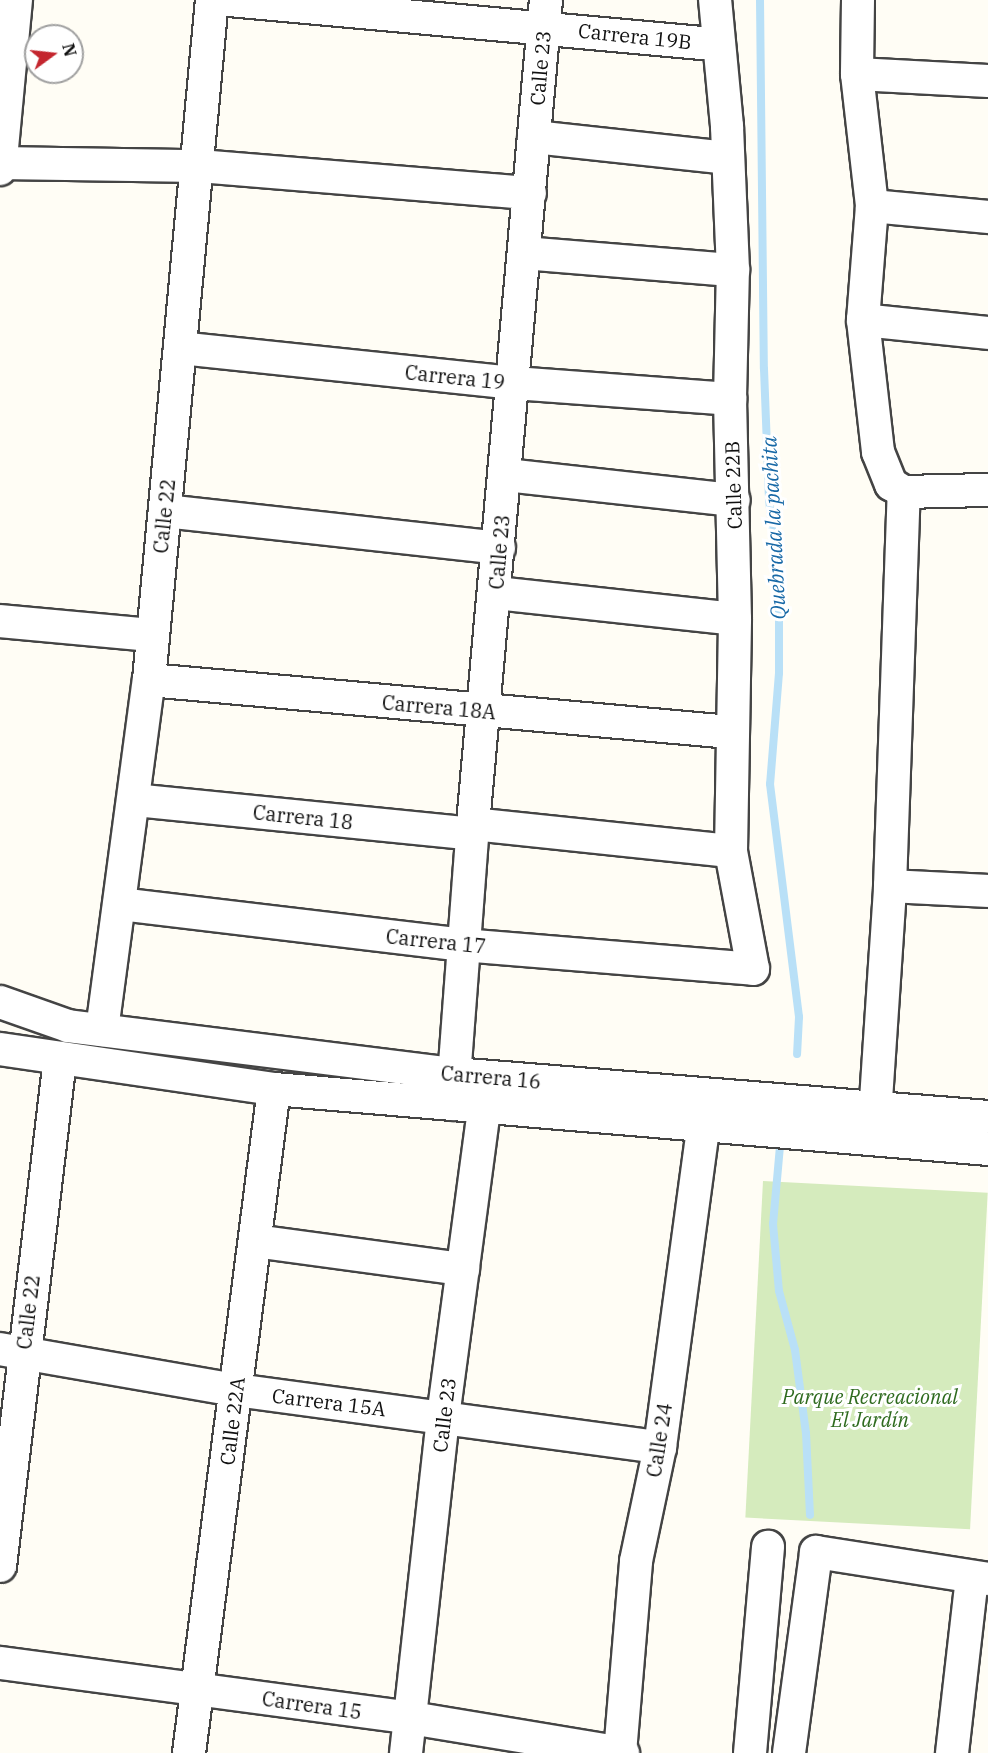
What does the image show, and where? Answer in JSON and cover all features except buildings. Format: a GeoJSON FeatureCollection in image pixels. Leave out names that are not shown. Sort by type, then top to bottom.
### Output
{"type":"FeatureCollection","features":[{"type":"Feature","properties":{"kind":"street"},"geometry":{"type":"LineString","coordinates":[[0,169],[16,0]]}},
{"type":"Feature","properties":{"kind":"street","name":"Calle 22"},"geometry":{"type":"LineString","coordinates":[[102,1030],[149,680],[151,635],[200,166],[212,0]]}},
{"type":"Feature","properties":{"kind":"street","name":"Carrera 19B"},"geometry":{"type":"LineString","coordinates":[[229,0],[545,13],[719,45]]}},
{"type":"Feature","properties":{"kind":"street","name":"Calle 22B"},"geometry":{"type":"LineString","coordinates":[[715,0],[733,270],[730,399],[735,619],[730,732],[731,851],[753,969]]}},
{"type":"Feature","properties":{"kind":"street"},"geometry":{"type":"LineString","coordinates":[[858,0],[857,74],[872,206],[863,320],[878,452],[891,484],[904,492],[988,490]]}},
{"type":"Feature","properties":{"kind":"street","name":"Calle 23"},"geometry":{"type":"LineString","coordinates":[[453,1089],[472,829],[496,593],[545,13]]}},
{"type":"Feature","properties":{"kind":"street"},"geometry":{"type":"LineString","coordinates":[[857,74],[988,81]]}},
{"type":"Feature","properties":{"kind":"street"},"geometry":{"type":"LineString","coordinates":[[534,137],[727,158]]}},
{"type":"Feature","properties":{"kind":"street"},"geometry":{"type":"LineString","coordinates":[[0,163],[200,166],[530,193]]}},
{"type":"Feature","properties":{"kind":"street"},"geometry":{"type":"LineString","coordinates":[[872,206],[988,217]]}},
{"type":"Feature","properties":{"kind":"street"},"geometry":{"type":"LineString","coordinates":[[524,253],[733,270]]}},
{"type":"Feature","properties":{"kind":"street"},"geometry":{"type":"LineString","coordinates":[[863,320],[988,333]]}},
{"type":"Feature","properties":{"kind":"street","name":"Carrera 19"},"geometry":{"type":"LineString","coordinates":[[180,348],[513,383],[730,399]]}},
{"type":"Feature","properties":{"kind":"street"},"geometry":{"type":"LineString","coordinates":[[506,475],[734,500]]}},
{"type":"Feature","properties":{"kind":"street"},"geometry":{"type":"LineString","coordinates":[[874,1140],[890,886],[904,492]]}},
{"type":"Feature","properties":{"kind":"street"},"geometry":{"type":"LineString","coordinates":[[165,511],[499,548]]}},
{"type":"Feature","properties":{"kind":"street"},"geometry":{"type":"LineString","coordinates":[[496,593],[735,619]]}},
{"type":"Feature","properties":{"kind":"street"},"geometry":{"type":"LineString","coordinates":[[0,621],[151,635]]}},
{"type":"Feature","properties":{"kind":"street","name":"Carrera 18A"},"geometry":{"type":"LineString","coordinates":[[149,680],[485,712],[730,732]]}},
{"type":"Feature","properties":{"kind":"street","name":"Carrera 18"},"geometry":{"type":"LineString","coordinates":[[134,800],[731,851]]}},
{"type":"Feature","properties":{"kind":"street"},"geometry":{"type":"LineString","coordinates":[[890,886],[988,891]]}},
{"type":"Feature","properties":{"kind":"street","name":"Carrera 17"},"geometry":{"type":"LineString","coordinates":[[120,904],[463,945],[753,969]]}},
{"type":"Feature","properties":{"kind":"street","name":"Carrera 16"},"geometry":{"type":"LineString","coordinates":[[0,1002],[68,1026],[453,1089],[876,1108],[988,1117]]}},
{"type":"Feature","properties":{"kind":"street","name":"Carrera 16"},"geometry":{"type":"LineString","coordinates":[[0,1049],[274,1089],[453,1089]]}},
{"type":"Feature","properties":{"kind":"street","name":"Calle 22"},"geometry":{"type":"LineString","coordinates":[[0,1566],[11,1351],[60,1059]]}},
{"type":"Feature","properties":{"kind":"street","name":"Calle 22A"},"geometry":{"type":"LineString","coordinates":[[189,1753],[274,1089]]}},
{"type":"Feature","properties":{"kind":"street","name":"Calle 23"},"geometry":{"type":"LineString","coordinates":[[406,1753],[443,1417],[486,1092]]}},
{"type":"Feature","properties":{"kind":"street","name":"Carrera 16"},"geometry":{"type":"LineString","coordinates":[[486,1092],[702,1126],[988,1149]]}},
{"type":"Feature","properties":{"kind":"street","name":"Calle 24"},"geometry":{"type":"LineString","coordinates":[[621,1753],[636,1561],[660,1447],[702,1126]]}},
{"type":"Feature","properties":{"kind":"street"},"geometry":{"type":"LineString","coordinates":[[255,1241],[463,1269]]}},
{"type":"Feature","properties":{"kind":"street","name":"Carrera 15A"},"geometry":{"type":"LineString","coordinates":[[11,1351],[236,1390],[660,1447]]}},
{"type":"Feature","properties":{"kind":"street"},"geometry":{"type":"LineString","coordinates":[[750,1753],[768,1547]]}},
{"type":"Feature","properties":{"kind":"street"},"geometry":{"type":"LineString","coordinates":[[789,1753],[816,1552],[980,1578],[952,1753]]}},
{"type":"Feature","properties":{"kind":"street","name":"Carrera 15"},"geometry":{"type":"LineString","coordinates":[[0,1663],[411,1718],[621,1753]]}},
{"type":"Feature","properties":{"kind":"green space","name":"Parque Recreacional El Jardín"},"geometry":{"type":"Polygon","coordinates":[[[763,1181],[988,1193],[970,1529],[745,1518],[763,1181]]]}},
{"type":"Feature","properties":{"kind":"waterway","name":"Quebrada la pachita"},"geometry":{"type":"LineString","coordinates":[[760,0],[764,369],[769,499],[779,592],[779,673],[770,784],[799,1017],[797,1054]]}},
{"type":"Feature","properties":{"kind":"waterway","name":"Quebrada la pachita"},"geometry":{"type":"LineString","coordinates":[[780,1146],[773,1224],[779,1291],[795,1350],[806,1433],[810,1515]]}}]}
